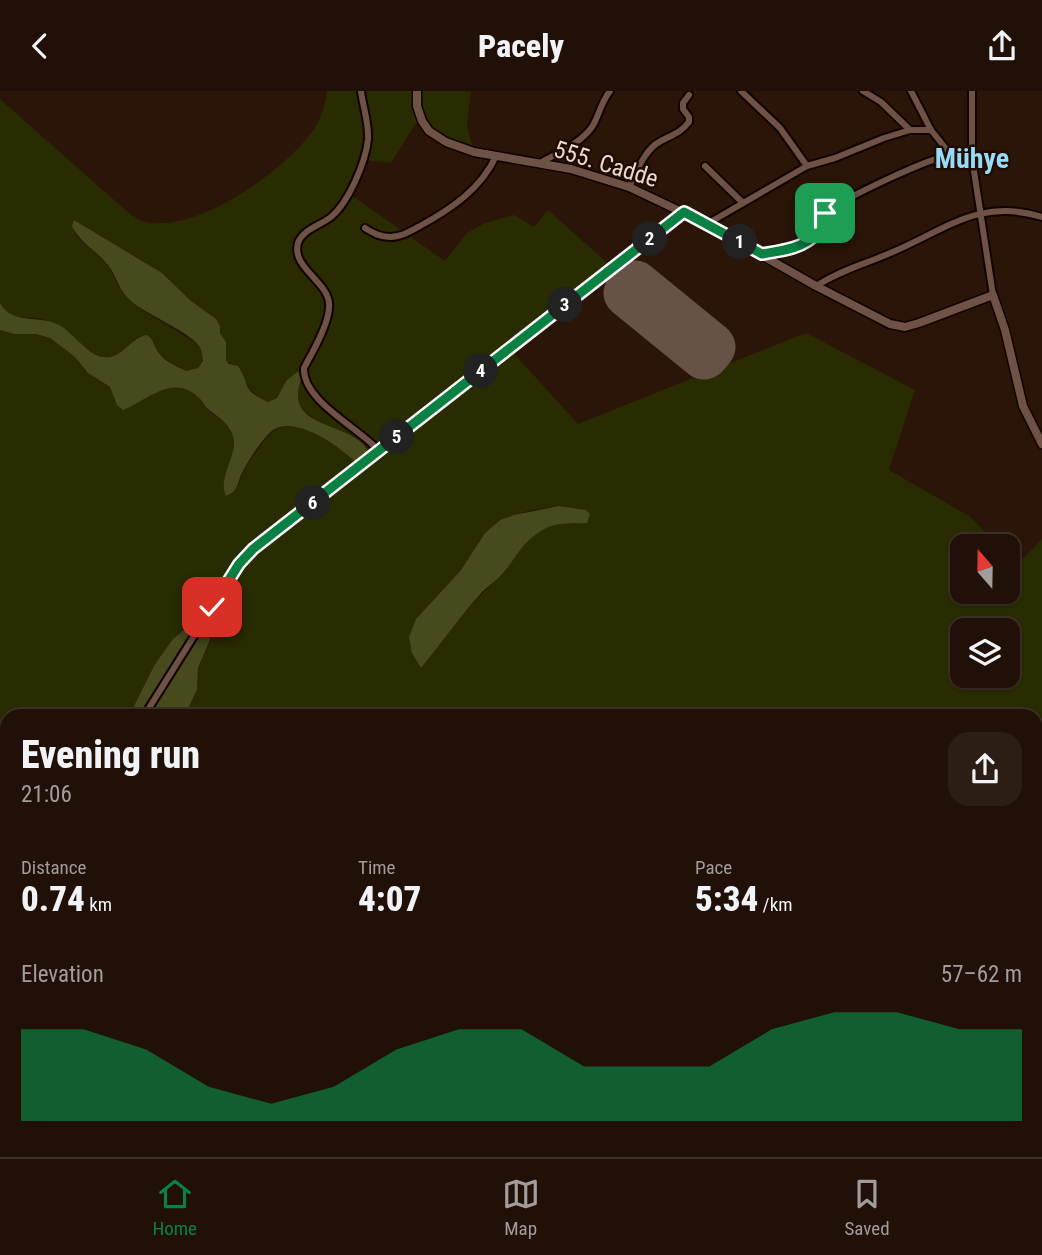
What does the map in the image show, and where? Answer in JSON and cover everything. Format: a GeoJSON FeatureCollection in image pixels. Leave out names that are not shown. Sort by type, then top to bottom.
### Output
{"type":"FeatureCollection","features":[{"type":"Feature","properties":{"kind":"street"},"geometry":{"type":"LineString","coordinates":[[361,91],[368,125],[364,160],[339,207],[332,216],[307,231],[298,245],[298,254],[303,265],[327,295],[330,306],[303,374],[311,389],[338,419],[379,451]]}},
{"type":"Feature","properties":{"kind":"street","name":"555. Cadde"},"geometry":{"type":"LineString","coordinates":[[417,91],[417,106],[429,131],[459,148],[571,169],[629,187],[707,224],[816,286],[890,324],[905,327],[993,295]]}},
{"type":"Feature","properties":{"kind":"street"},"geometry":{"type":"LineString","coordinates":[[540,163],[585,135],[594,124],[598,110],[610,91]]}},
{"type":"Feature","properties":{"kind":"street"},"geometry":{"type":"LineString","coordinates":[[741,91],[780,128],[807,166]]}},
{"type":"Feature","properties":{"kind":"street"},"geometry":{"type":"LineString","coordinates":[[863,91],[881,102],[911,130]]}},
{"type":"Feature","properties":{"kind":"street"},"geometry":{"type":"LineString","coordinates":[[911,91],[931,130],[951,155]]}},
{"type":"Feature","properties":{"kind":"street"},"geometry":{"type":"LineString","coordinates":[[972,91],[972,158],[993,295],[1023,405],[1042,444]]}},
{"type":"Feature","properties":{"kind":"street"},"geometry":{"type":"LineString","coordinates":[[629,187],[649,151],[658,142],[684,129],[689,122],[689,117],[682,109],[689,95]]}},
{"type":"Feature","properties":{"kind":"street"},"geometry":{"type":"LineString","coordinates":[[707,224],[807,166],[911,130],[931,130]]}},
{"type":"Feature","properties":{"kind":"street"},"geometry":{"type":"LineString","coordinates":[[762,254],[787,249],[809,240],[818,232],[821,220],[831,209],[897,174],[951,155],[972,158]]}},
{"type":"Feature","properties":{"kind":"street"},"geometry":{"type":"LineString","coordinates":[[365,228],[377,235],[393,237],[403,235],[435,218],[457,203],[477,184],[496,156]]}},
{"type":"Feature","properties":{"kind":"street"},"geometry":{"type":"LineString","coordinates":[[705,166],[742,202]]}},
{"type":"Feature","properties":{"kind":"street"},"geometry":{"type":"LineString","coordinates":[[816,286],[838,272],[896,251],[957,221],[980,213],[1006,209],[1042,216]]}},
{"type":"Feature","properties":{"kind":"street"},"geometry":{"type":"LineString","coordinates":[[149,709],[239,564],[253,549],[684,212]]}},
{"type":"Feature","properties":{"kind":"green space"},"geometry":{"type":"Polygon","coordinates":[[[327,91],[471,91],[467,126],[474,152],[446,142],[422,121],[416,123],[391,163],[364,160],[348,193],[445,261],[467,233],[485,223],[514,215],[534,227],[548,210],[613,268],[510,349],[578,424],[806,333],[915,390],[889,470],[969,516],[987,534],[950,534],[950,604],[1020,604],[1020,562],[1042,539],[1042,709],[188,709],[197,689],[198,669],[209,642],[173,639],[155,664],[132,709],[0,709],[0,330],[50,338],[75,357],[88,373],[110,387],[126,409],[160,390],[188,390],[232,431],[238,486],[247,465],[267,437],[273,431],[284,427],[293,426],[312,432],[346,453],[327,429],[300,405],[298,394],[302,377],[286,381],[277,398],[268,402],[258,396],[250,389],[241,370],[226,360],[226,342],[216,319],[190,300],[162,273],[74,220],[76,236],[107,263],[119,287],[142,310],[201,348],[203,361],[198,368],[186,371],[176,366],[163,357],[154,343],[139,336],[117,354],[101,356],[85,348],[48,321],[16,317],[5,310],[0,303],[0,99],[131,215],[146,222],[167,223],[190,218],[238,196],[281,164],[299,148],[315,128],[327,91]],[[559,506],[531,510],[500,520],[485,533],[461,570],[416,619],[421,667],[464,613],[502,574],[532,537],[551,525],[562,522],[576,524],[586,510],[559,506]]]}},
{"type":"Feature","properties":{"kind":"green space"},"geometry":{"type":"Polygon","coordinates":[[[74,220],[162,273],[190,300],[216,319],[226,342],[226,360],[229,364],[238,366],[253,394],[268,402],[277,398],[286,381],[297,372],[301,373],[298,393],[300,405],[306,414],[352,436],[363,445],[371,457],[360,466],[320,436],[307,430],[283,426],[264,438],[247,464],[235,490],[226,496],[224,483],[233,449],[233,437],[225,423],[198,397],[188,390],[169,388],[123,410],[117,405],[110,387],[88,373],[75,357],[50,338],[0,330],[0,303],[12,315],[59,325],[89,351],[102,357],[120,353],[137,339],[147,335],[163,357],[186,371],[198,368],[203,361],[200,348],[193,340],[138,307],[127,297],[108,265],[75,232],[72,226],[74,220]]]}},
{"type":"Feature","properties":{"kind":"green space"},"geometry":{"type":"Polygon","coordinates":[[[559,506],[586,510],[590,514],[587,523],[552,526],[529,540],[502,574],[474,601],[421,668],[412,653],[409,637],[416,619],[461,570],[485,533],[500,520],[559,506]]]}},
{"type":"Feature","properties":{"kind":"green space"},"geometry":{"type":"Polygon","coordinates":[[[212,607],[213,621],[209,642],[198,668],[197,689],[188,709],[132,709],[155,664],[173,639],[212,607]]]}},
{"type":"Feature","properties":{"kind":"runway"},"geometry":{"type":"LineString","coordinates":[[635,285],[711,347],[704,355],[628,293],[635,285]]}},
{"type":"Feature","properties":{"kind":"district","name":"Mühye"},"geometry":{"type":"Point","coordinates":[972,158]}},
{"type":"Feature","properties":{"kind":"route"},"geometry":{"type":"LineString","coordinates":[[212,607],[239,564],[253,549],[684,212],[762,254],[787,249],[809,240],[818,232],[825,213]]}}]}
